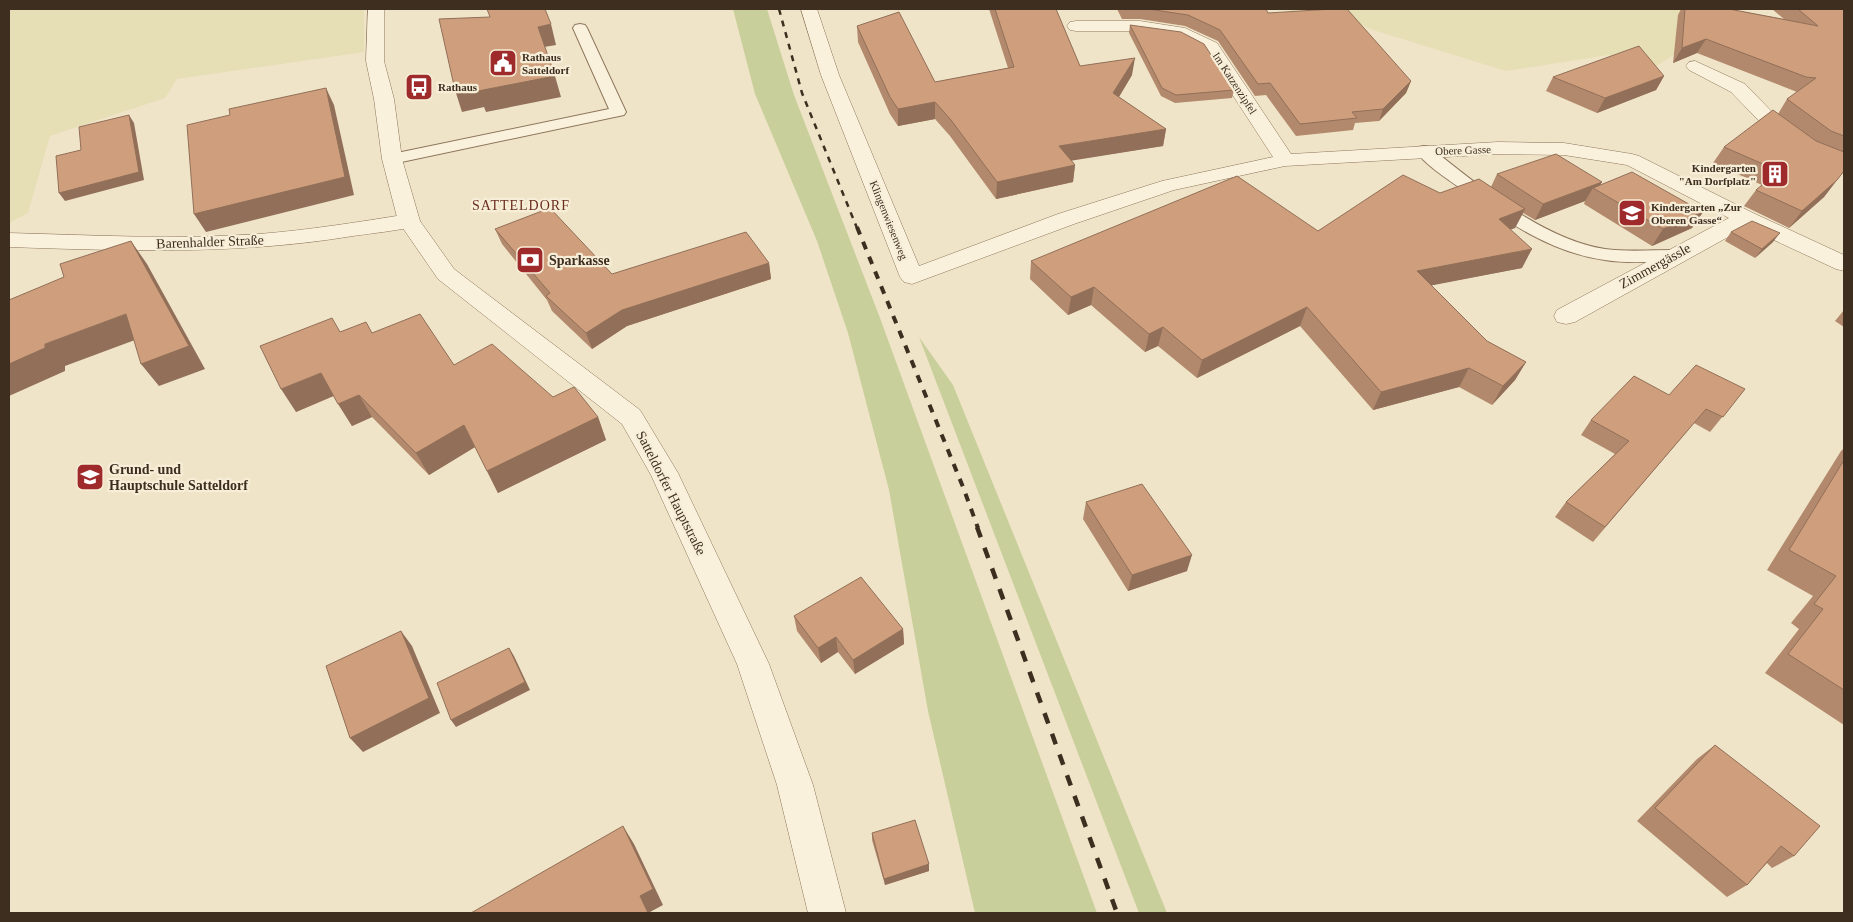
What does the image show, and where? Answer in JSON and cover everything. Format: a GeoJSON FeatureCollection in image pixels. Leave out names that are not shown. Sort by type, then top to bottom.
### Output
{"type":"FeatureCollection","features":[{"type":"Feature","properties":{"kind":"street","name":"Satteldorfer Hauptstraße"},"geometry":{"type":"LineString","coordinates":[[376,9],[375,61],[384,99],[392,159],[409,221],[446,274],[631,417],[664,473],[754,664],[795,785],[827,913]]}},
{"type":"Feature","properties":{"kind":"street","name":"Klingenwiesenweg"},"geometry":{"type":"LineString","coordinates":[[809,9],[830,75],[912,277],[1066,219]]}},
{"type":"Feature","properties":{"kind":"street","name":"Im Katzenzipfel"},"geometry":{"type":"LineString","coordinates":[[1076,26],[1140,26],[1185,32],[1211,47],[1285,160]]}},
{"type":"Feature","properties":{"kind":"street"},"geometry":{"type":"LineString","coordinates":[[1695,66],[1738,88],[1768,119],[1812,152],[1844,165]]}},
{"type":"Feature","properties":{"kind":"street","name":"Obere Gasse"},"geometry":{"type":"LineString","coordinates":[[1066,219],[1169,185],[1285,160],[1498,148],[1564,149],[1632,160],[1746,218],[1844,264]]}},
{"type":"Feature","properties":{"kind":"street","name":"Zimmergässle"},"geometry":{"type":"LineString","coordinates":[[1566,316],[1746,218]]}},
{"type":"Feature","properties":{"kind":"street","name":"Barenhalder Straße"},"geometry":{"type":"LineString","coordinates":[[9,240],[188,244],[248,242],[313,236],[409,221]]}},
{"type":"Feature","properties":{"kind":"lane"},"geometry":{"type":"LineString","coordinates":[[392,159],[618,112],[580,28]]}},
{"type":"Feature","properties":{"kind":"lane"},"geometry":{"type":"LineString","coordinates":[[1424,151],[1473,192],[1550,237],[1598,254],[1674,256]]}},
{"type":"Feature","properties":{"kind":"shaded area"},"geometry":{"type":"Polygon","coordinates":[[[9,9],[364,9],[364,52],[177,79],[165,98],[50,136],[28,213],[9,223],[9,9]]]}},
{"type":"Feature","properties":{"kind":"shaded area"},"geometry":{"type":"Polygon","coordinates":[[[1289,9],[1702,9],[1686,47],[1633,81],[1609,55],[1506,71],[1370,29],[1337,12],[1293,14],[1289,9]]]}},
{"type":"Feature","properties":{"kind":"green space"},"geometry":{"type":"Polygon","coordinates":[[[733,9],[767,9],[794,95],[880,318],[1097,913],[975,913],[928,711],[889,490],[848,333],[817,241],[755,94],[733,9]]]}},
{"type":"Feature","properties":{"kind":"green space"},"geometry":{"type":"Polygon","coordinates":[[[919,337],[953,385],[1167,913],[1139,913],[919,337]]]}},
{"type":"Feature","properties":{"kind":"building"},"geometry":{"type":"Polygon","coordinates":[[[487,9],[545,9],[551,24],[538,27],[555,76],[478,91],[477,86],[455,90],[439,19],[490,17],[487,9]]]}},
{"type":"Feature","properties":{"kind":"building"},"geometry":{"type":"Polygon","coordinates":[[[995,9],[1056,9],[1080,66],[1135,58],[1113,93],[1166,129],[1059,146],[1075,165],[997,182],[951,120],[935,102],[898,109],[890,97],[857,26],[899,12],[935,82],[1014,67],[995,9]]]}},
{"type":"Feature","properties":{"kind":"building"},"geometry":{"type":"Polygon","coordinates":[[[1148,9],[1266,9],[1268,13],[1347,9],[1411,81],[1383,109],[1352,112],[1357,118],[1300,124],[1270,83],[1258,84],[1220,30],[1188,15],[1148,9]]]}},
{"type":"Feature","properties":{"kind":"building"},"geometry":{"type":"Polygon","coordinates":[[[1685,9],[1729,9],[1818,26],[1798,9],[1844,9],[1844,136],[1831,131],[1787,99],[1816,78],[1806,77],[1706,39],[1682,48],[1685,9]]]}},
{"type":"Feature","properties":{"kind":"building"},"geometry":{"type":"Polygon","coordinates":[[[1130,25],[1181,32],[1204,44],[1234,90],[1176,95],[1162,88],[1130,25]]]}},
{"type":"Feature","properties":{"kind":"building"},"geometry":{"type":"Polygon","coordinates":[[[1639,46],[1664,76],[1605,98],[1553,77],[1639,46]]]}},
{"type":"Feature","properties":{"kind":"building"},"geometry":{"type":"Polygon","coordinates":[[[326,88],[345,177],[194,214],[187,125],[230,115],[229,109],[326,88]]]}},
{"type":"Feature","properties":{"kind":"building"},"geometry":{"type":"Polygon","coordinates":[[[1773,110],[1816,141],[1844,152],[1844,171],[1837,180],[1802,211],[1756,190],[1779,171],[1724,147],[1773,110]]]}},
{"type":"Feature","properties":{"kind":"building"},"geometry":{"type":"Polygon","coordinates":[[[129,115],[139,172],[59,193],[56,156],[81,150],[79,127],[129,115]]]}},
{"type":"Feature","properties":{"kind":"building"},"geometry":{"type":"Polygon","coordinates":[[[1556,154],[1602,182],[1543,204],[1497,174],[1556,154]]]}},
{"type":"Feature","properties":{"kind":"building"},"geometry":{"type":"Polygon","coordinates":[[[1632,172],[1703,212],[1663,229],[1593,188],[1632,172]]]}},
{"type":"Feature","properties":{"kind":"building"},"geometry":{"type":"Polygon","coordinates":[[[1403,175],[1440,193],[1479,179],[1525,209],[1499,219],[1532,249],[1417,271],[1487,341],[1526,362],[1503,386],[1469,368],[1381,392],[1307,307],[1202,360],[1163,327],[1149,334],[1094,287],[1071,297],[1031,261],[1237,176],[1318,231],[1403,175]]]}},
{"type":"Feature","properties":{"kind":"building"},"geometry":{"type":"Polygon","coordinates":[[[550,208],[612,274],[746,232],[769,263],[622,310],[586,333],[546,296],[550,293],[495,229],[550,208]]]}},
{"type":"Feature","properties":{"kind":"building"},"geometry":{"type":"Polygon","coordinates":[[[1752,221],[1780,233],[1762,249],[1731,232],[1752,221]]]}},
{"type":"Feature","properties":{"kind":"building"},"geometry":{"type":"Polygon","coordinates":[[[131,241],[189,346],[141,364],[126,314],[45,344],[45,348],[9,364],[9,300],[64,277],[60,264],[131,241]]]}},
{"type":"Feature","properties":{"kind":"building"},"geometry":{"type":"Polygon","coordinates":[[[420,314],[454,365],[492,344],[553,397],[574,387],[598,417],[487,471],[464,425],[416,453],[359,395],[338,404],[321,373],[281,389],[260,346],[332,318],[340,332],[366,322],[372,333],[420,314]]]}},
{"type":"Feature","properties":{"kind":"building"},"geometry":{"type":"Polygon","coordinates":[[[1696,365],[1745,389],[1723,417],[1706,409],[1605,527],[1566,502],[1629,441],[1591,420],[1634,376],[1669,395],[1696,365]]]}},
{"type":"Feature","properties":{"kind":"building"},"geometry":{"type":"Polygon","coordinates":[[[1844,460],[1844,690],[1788,654],[1823,609],[1814,604],[1836,576],[1789,550],[1844,460]]]}},
{"type":"Feature","properties":{"kind":"building"},"geometry":{"type":"Polygon","coordinates":[[[1142,484],[1192,555],[1132,575],[1086,502],[1142,484]]]}},
{"type":"Feature","properties":{"kind":"building"},"geometry":{"type":"Polygon","coordinates":[[[861,577],[903,629],[853,660],[836,637],[818,648],[794,616],[861,577]]]}},
{"type":"Feature","properties":{"kind":"building"},"geometry":{"type":"Polygon","coordinates":[[[401,631],[429,698],[350,738],[326,666],[401,631]]]}},
{"type":"Feature","properties":{"kind":"building"},"geometry":{"type":"Polygon","coordinates":[[[509,648],[525,682],[451,720],[437,683],[509,648]]]}},
{"type":"Feature","properties":{"kind":"building"},"geometry":{"type":"Polygon","coordinates":[[[1715,745],[1820,826],[1794,856],[1781,846],[1747,885],[1655,808],[1715,745]]]}},
{"type":"Feature","properties":{"kind":"building"},"geometry":{"type":"Polygon","coordinates":[[[915,820],[929,864],[884,879],[872,833],[915,820]]]}},
{"type":"Feature","properties":{"kind":"building"},"geometry":{"type":"Polygon","coordinates":[[[623,826],[653,889],[640,896],[648,913],[471,913],[623,826]]]}},
{"type":"Feature","properties":{"kind":"railway"},"geometry":{"type":"LineString","coordinates":[[779,9],[802,93],[857,228]]}},
{"type":"Feature","properties":{"kind":"railway"},"geometry":{"type":"LineString","coordinates":[[857,227],[978,528]]}},
{"type":"Feature","properties":{"kind":"railway"},"geometry":{"type":"LineString","coordinates":[[977,527],[1117,913]]}},
{"type":"Feature","properties":{"kind":"place","name":"Rathaus Satteldorf"},"geometry":{"type":"Point","coordinates":[503,63]}},
{"type":"Feature","properties":{"kind":"place","name":"Rathaus"},"geometry":{"type":"Point","coordinates":[419,87]}},
{"type":"Feature","properties":{"kind":"place","name":"Kindergarten \"Am Dorfplatz\""},"geometry":{"type":"Point","coordinates":[1775,174]}},
{"type":"Feature","properties":{"kind":"place","name":"Kindergarten „Zur Oberen Gasse“"},"geometry":{"type":"Point","coordinates":[1632,213]}},
{"type":"Feature","properties":{"kind":"place","name":"Sparkasse"},"geometry":{"type":"Point","coordinates":[530,260]}},
{"type":"Feature","properties":{"kind":"place","name":"Grund- und Hauptschule Satteldorf"},"geometry":{"type":"Point","coordinates":[90,477]}},
{"type":"Feature","properties":{"kind":"district","name":"SATTELDORF"},"geometry":{"type":"Point","coordinates":[521,205]}}]}
